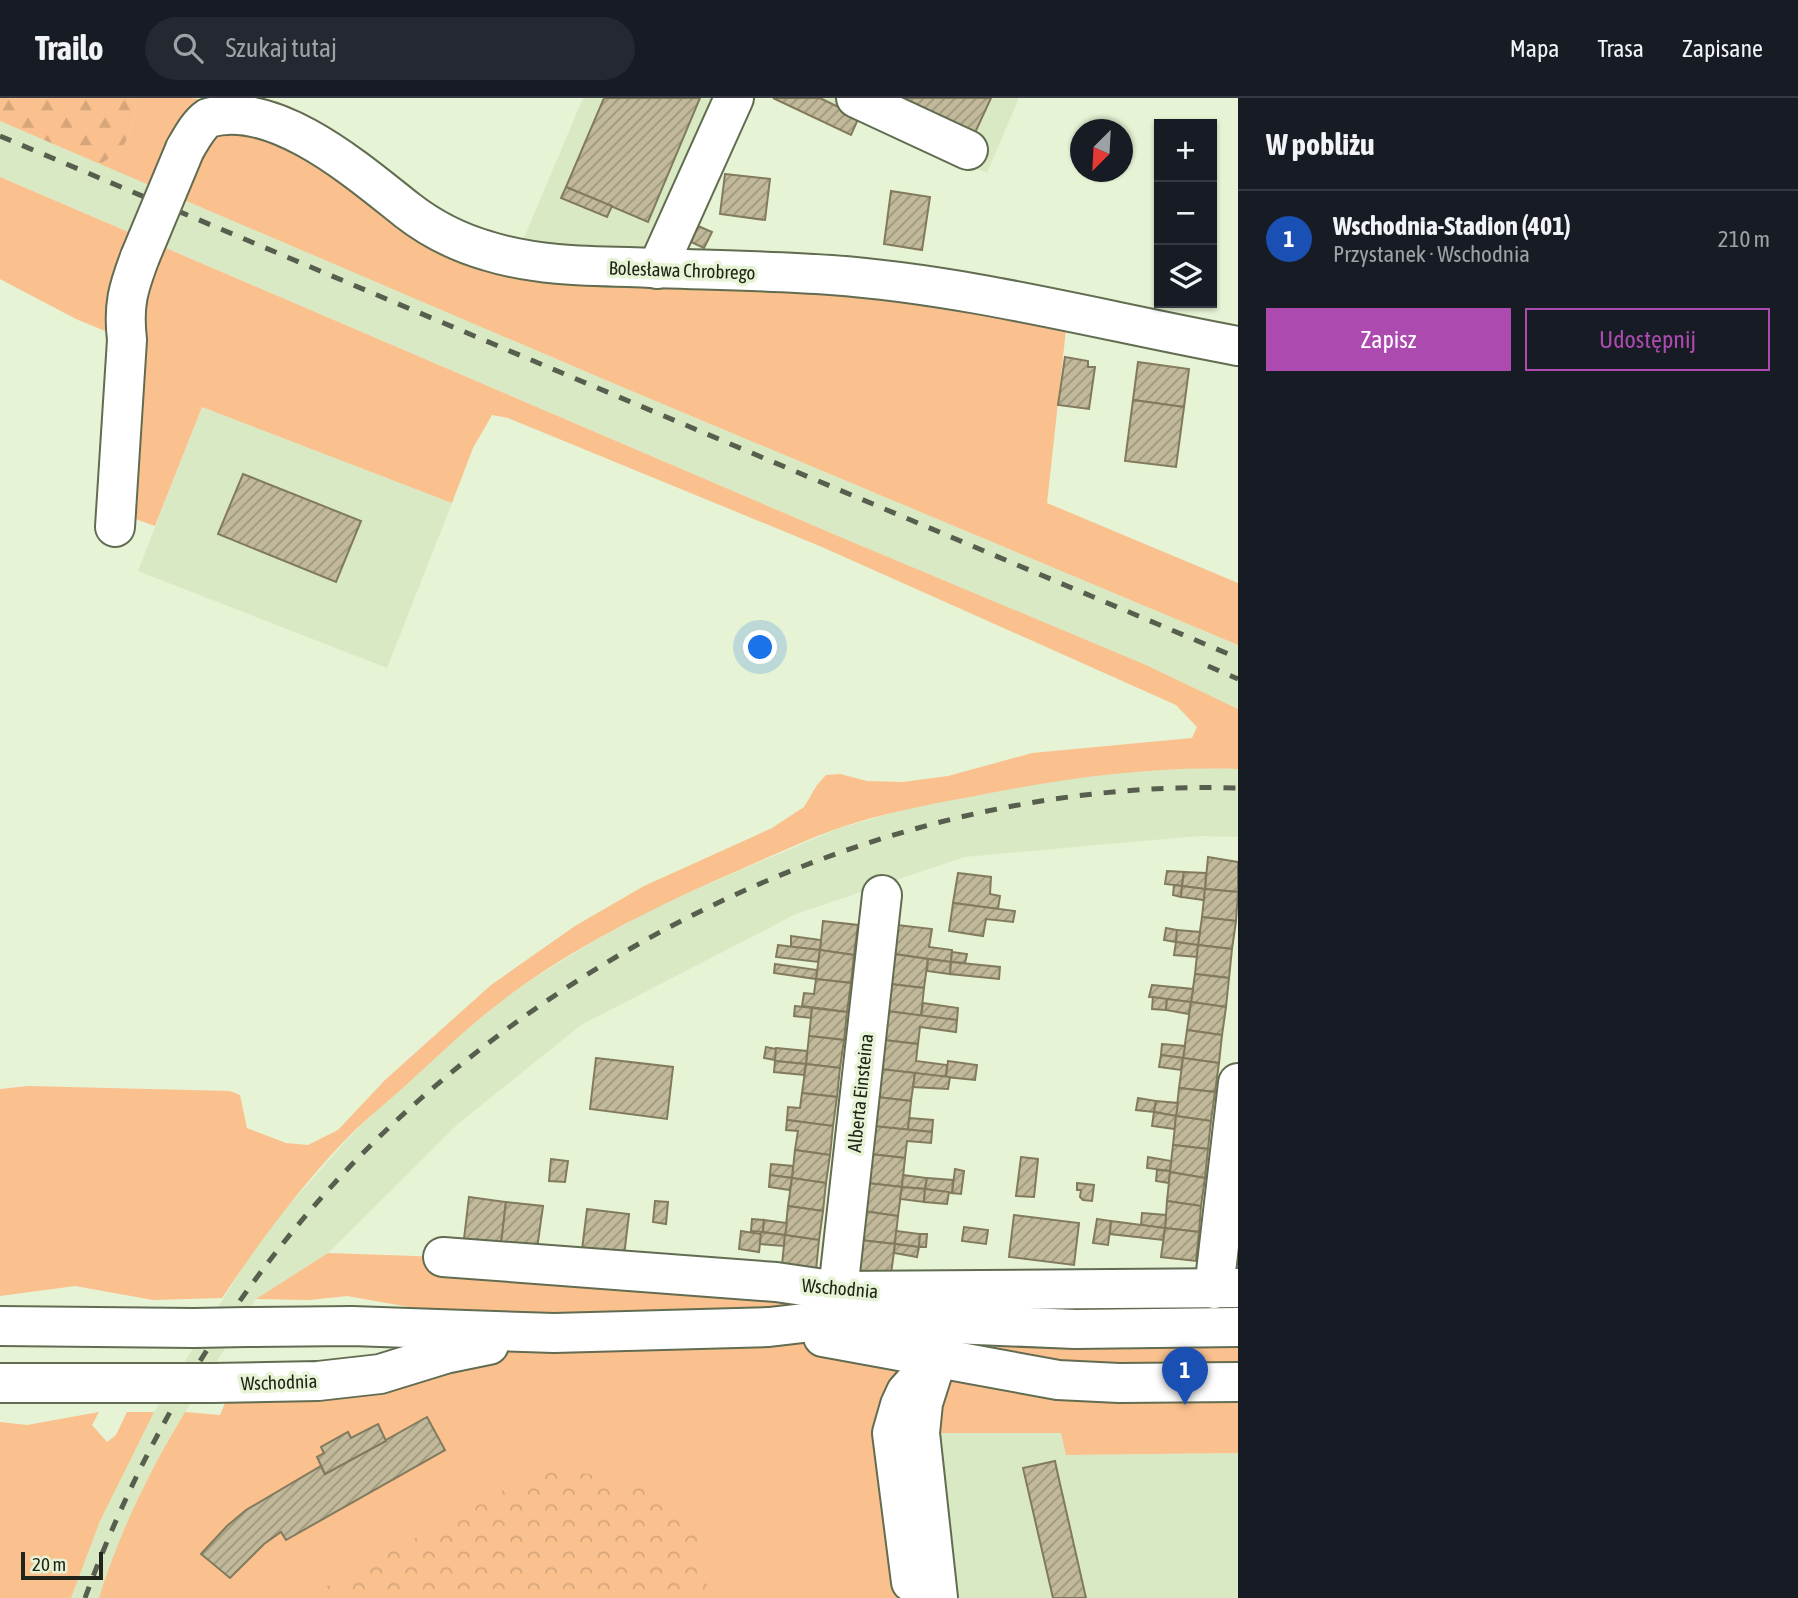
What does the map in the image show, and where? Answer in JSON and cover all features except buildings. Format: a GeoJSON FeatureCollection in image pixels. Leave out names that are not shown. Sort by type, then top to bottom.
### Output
{"type":"FeatureCollection","features":[{"type":"Feature","properties":{"kind":"street"},"geometry":{"type":"LineString","coordinates":[[657,269],[734,98]]}},
{"type":"Feature","properties":{"kind":"street"},"geometry":{"type":"LineString","coordinates":[[856,98],[968,150]]}},
{"type":"Feature","properties":{"kind":"street","name":"Bolesława Chrobrego"},"geometry":{"type":"LineString","coordinates":[[115,527],[127,340],[126,295],[185,149],[206,119],[225,108],[259,106],[279,111],[323,135],[410,212],[451,237],[488,251],[537,261],[657,269],[831,275],[905,283],[1019,300],[1238,346]]}},
{"type":"Feature","properties":{"kind":"street","name":"Alberta Einsteina"},"geometry":{"type":"LineString","coordinates":[[838,1291],[882,895]]}},
{"type":"Feature","properties":{"kind":"street"},"geometry":{"type":"LineString","coordinates":[[1226,1289],[1238,1083]]}},
{"type":"Feature","properties":{"kind":"street","name":"Wschodnia"},"geometry":{"type":"LineString","coordinates":[[443,1256],[776,1282],[838,1291],[937,1324],[1058,1380],[1119,1383],[1238,1382]]}},
{"type":"Feature","properties":{"kind":"street","name":"Wschodnia"},"geometry":{"type":"LineString","coordinates":[[937,1324],[1226,1289]]}},
{"type":"Feature","properties":{"kind":"street","name":"Wschodnia"},"geometry":{"type":"LineString","coordinates":[[0,1326],[352,1326],[554,1333],[769,1327],[853,1320],[1075,1329],[1238,1327]]}},
{"type":"Feature","properties":{"kind":"street"},"geometry":{"type":"LineString","coordinates":[[912,1598],[892,1433],[906,1391],[937,1324]]}},
{"type":"Feature","properties":{"kind":"street"},"geometry":{"type":"LineString","coordinates":[[937,1324],[919,1433],[938,1598]]}},
{"type":"Feature","properties":{"kind":"street","name":"Wschodnia"},"geometry":{"type":"LineString","coordinates":[[0,1383],[318,1381],[380,1374],[445,1354],[554,1333]]}},
{"type":"Feature","properties":{"kind":"shaded area"},"geometry":{"type":"Polygon","coordinates":[[[583,98],[754,98],[679,270],[521,245],[583,98]]]}},
{"type":"Feature","properties":{"kind":"shaded area"},"geometry":{"type":"Polygon","coordinates":[[[821,98],[1019,98],[987,173],[821,98]]]}},
{"type":"Feature","properties":{"kind":"shaded area"},"geometry":{"type":"Polygon","coordinates":[[[0,121],[615,384],[1238,645],[1238,709],[1145,665],[0,177],[0,121]]]}},
{"type":"Feature","properties":{"kind":"shaded area"},"geometry":{"type":"Polygon","coordinates":[[[202,407],[452,503],[387,668],[138,571],[202,407]]]}},
{"type":"Feature","properties":{"kind":"shaded area"},"geometry":{"type":"Polygon","coordinates":[[[1238,769],[1238,837],[1199,836],[964,857],[796,914],[581,1025],[459,1123],[328,1253],[256,1299],[172,1433],[124,1532],[99,1598],[71,1598],[100,1521],[148,1422],[250,1255],[283,1212],[356,1130],[453,1040],[515,990],[596,940],[664,903],[837,829],[910,808],[1019,787],[1111,772],[1238,769]]]}},
{"type":"Feature","properties":{"kind":"shaded area"},"geometry":{"type":"Polygon","coordinates":[[[933,1433],[1061,1433],[1067,1455],[1238,1453],[1238,1598],[926,1598],[933,1433]]]}},
{"type":"Feature","properties":{"kind":"green space"},"geometry":{"type":"Polygon","coordinates":[[[0,98],[128,98],[136,107],[126,141],[117,152],[100,164],[0,121],[0,98]]]}},
{"type":"Feature","properties":{"kind":"green space"},"geometry":{"type":"Polygon","coordinates":[[[128,98],[191,98],[243,105],[451,237],[1068,311],[1047,503],[1238,583],[1238,645],[615,384],[100,164],[117,152],[126,141],[136,107],[128,98]]]}},
{"type":"Feature","properties":{"kind":"green space"},"geometry":{"type":"Polygon","coordinates":[[[0,177],[1146,665],[1238,709],[1238,769],[1137,772],[1037,785],[885,814],[836,829],[790,848],[611,931],[538,975],[501,1002],[459,1036],[337,1148],[285,1210],[222,1298],[153,1300],[75,1286],[0,1296],[0,1089],[28,1086],[230,1091],[240,1095],[247,1128],[286,1143],[308,1145],[338,1130],[385,1080],[491,985],[575,926],[644,886],[772,828],[804,807],[826,775],[840,774],[867,781],[903,782],[948,776],[1032,753],[1192,738],[1197,727],[1176,705],[822,547],[508,418],[492,415],[473,448],[452,503],[202,407],[155,526],[116,512],[127,340],[76,319],[0,279],[0,177]]]}},
{"type":"Feature","properties":{"kind":"green space"},"geometry":{"type":"Polygon","coordinates":[[[328,1253],[443,1257],[838,1291],[773,1327],[1238,1382],[1238,1453],[1066,1455],[1061,1433],[933,1433],[926,1598],[99,1598],[136,1502],[185,1412],[220,1415],[225,1403],[283,1400],[551,1332],[347,1296],[310,1300],[256,1299],[328,1253]]]}},
{"type":"Feature","properties":{"kind":"green space"},"geometry":{"type":"Polygon","coordinates":[[[1238,1341],[1238,1365],[1086,1366],[959,1343],[1238,1341]]]}},
{"type":"Feature","properties":{"kind":"green space"},"geometry":{"type":"Polygon","coordinates":[[[99,1412],[92,1425],[107,1442],[116,1435],[127,1412],[154,1412],[100,1521],[71,1598],[0,1598],[0,1422],[27,1425],[99,1412]]]}},
{"type":"Feature","properties":{"kind":"green space"},"geometry":{"type":"Polygon","coordinates":[[[560,1471],[619,1480],[644,1488],[666,1500],[684,1516],[697,1538],[705,1565],[707,1598],[305,1598],[530,1476],[560,1471]]]}},
{"type":"Feature","properties":{"kind":"railway"},"geometry":{"type":"LineString","coordinates":[[0,136],[1238,658]]}},
{"type":"Feature","properties":{"kind":"railway"},"geometry":{"type":"LineString","coordinates":[[1208,666],[1238,679]]}},
{"type":"Feature","properties":{"kind":"railway"},"geometry":{"type":"LineString","coordinates":[[85,1598],[113,1528],[181,1393],[221,1329],[265,1267],[312,1208],[363,1153],[418,1101],[504,1031],[597,968],[696,913],[799,868],[906,831],[1015,806],[1126,791],[1238,788]]}},
{"type":"Feature","properties":{"kind":"place","name":"Wschodnia-Stadion (401)"},"geometry":{"type":"Point","coordinates":[1185,1405]}}]}
